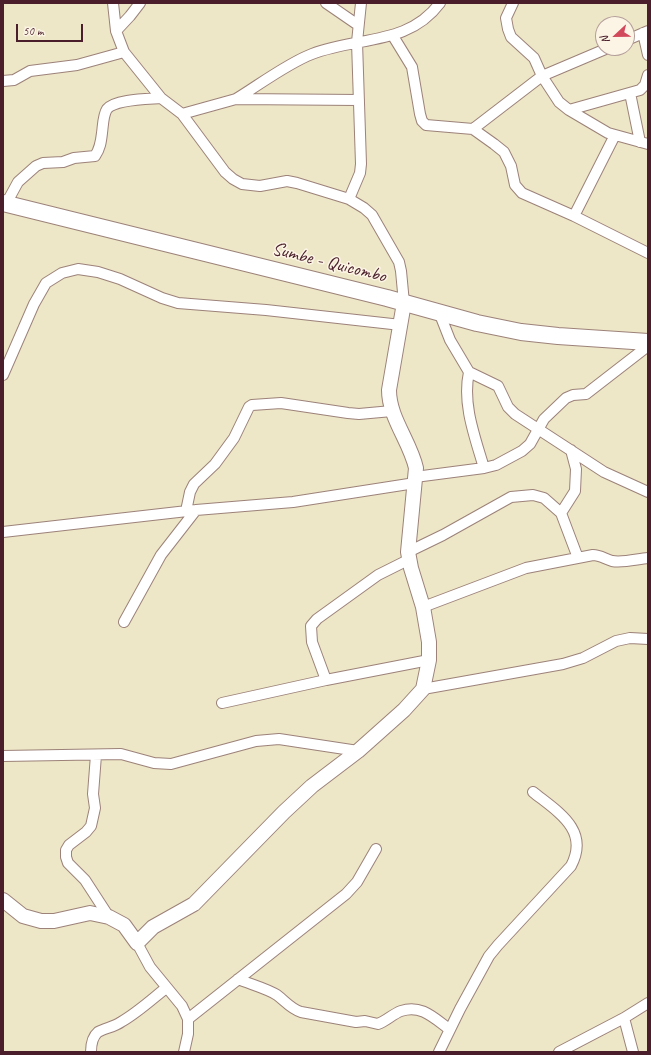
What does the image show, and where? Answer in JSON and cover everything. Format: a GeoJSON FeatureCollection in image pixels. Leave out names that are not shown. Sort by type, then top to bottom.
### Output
{"type":"FeatureCollection","features":[{"type":"Feature","properties":{"kind":"main road","name":"Sumbe - Quicombo"},"geometry":{"type":"LineString","coordinates":[[5,203],[404,303],[477,323],[521,332],[648,342]]}},
{"type":"Feature","properties":{"kind":"street"},"geometry":{"type":"LineString","coordinates":[[113,3],[116,31],[124,52],[161,98],[182,114],[225,172],[233,179],[250,186],[260,186],[287,181],[349,199],[372,215],[398,262],[401,270],[404,303],[389,390],[389,401],[392,411],[413,456],[416,468],[408,556],[423,607],[429,642],[429,660],[423,689],[404,710],[358,751],[312,786],[284,812],[194,904],[153,927],[137,943]]}},
{"type":"Feature","properties":{"kind":"street"},"geometry":{"type":"LineString","coordinates":[[116,31],[140,3]]}},
{"type":"Feature","properties":{"kind":"street"},"geometry":{"type":"LineString","coordinates":[[326,3],[358,25]]}},
{"type":"Feature","properties":{"kind":"street"},"geometry":{"type":"LineString","coordinates":[[349,199],[360,173],[361,164],[357,42],[361,3]]}},
{"type":"Feature","properties":{"kind":"street"},"geometry":{"type":"LineString","coordinates":[[236,99],[282,70],[313,54],[357,42],[393,36],[412,28],[433,12],[440,3]]}},
{"type":"Feature","properties":{"kind":"street"},"geometry":{"type":"LineString","coordinates":[[513,3],[506,18],[511,37],[534,58],[542,76],[559,102],[569,110],[601,129],[615,135],[644,143]]}},
{"type":"Feature","properties":{"kind":"street"},"geometry":{"type":"LineString","coordinates":[[635,37],[646,32],[648,55]]}},
{"type":"Feature","properties":{"kind":"street"},"geometry":{"type":"LineString","coordinates":[[393,36],[412,67],[422,121],[426,125],[473,128],[504,152],[511,166],[516,185],[522,193],[574,216],[648,254]]}},
{"type":"Feature","properties":{"kind":"street"},"geometry":{"type":"LineString","coordinates":[[3,81],[14,80],[30,71],[77,65],[124,52]]}},
{"type":"Feature","properties":{"kind":"street"},"geometry":{"type":"LineString","coordinates":[[473,128],[542,76],[595,54]]}},
{"type":"Feature","properties":{"kind":"street"},"geometry":{"type":"LineString","coordinates":[[569,110],[640,90],[645,85],[648,75]]}},
{"type":"Feature","properties":{"kind":"street"},"geometry":{"type":"LineString","coordinates":[[630,93],[644,143]]}},
{"type":"Feature","properties":{"kind":"street"},"geometry":{"type":"LineString","coordinates":[[5,203],[18,182],[36,166],[43,163],[63,162],[74,158],[94,156],[100,148],[106,110],[111,106],[118,103],[161,98]]}},
{"type":"Feature","properties":{"kind":"street"},"geometry":{"type":"LineString","coordinates":[[182,114],[236,99],[359,100]]}},
{"type":"Feature","properties":{"kind":"street"},"geometry":{"type":"LineString","coordinates":[[574,216],[615,135]]}},
{"type":"Feature","properties":{"kind":"street"},"geometry":{"type":"LineString","coordinates":[[3,375],[34,304],[46,283],[62,273],[78,269],[98,272],[120,279],[162,298],[178,303],[266,310],[401,325]]}},
{"type":"Feature","properties":{"kind":"street"},"geometry":{"type":"LineString","coordinates":[[439,312],[450,340],[469,372],[498,386],[511,411],[604,472],[648,492]]}},
{"type":"Feature","properties":{"kind":"street"},"geometry":{"type":"LineString","coordinates":[[3,532],[191,511],[292,502],[484,468],[496,464],[522,451],[530,444],[546,416],[566,398],[573,395],[586,394],[648,346]]}},
{"type":"Feature","properties":{"kind":"street"},"geometry":{"type":"LineString","coordinates":[[469,372],[466,384],[471,421],[484,468]]}},
{"type":"Feature","properties":{"kind":"street"},"geometry":{"type":"LineString","coordinates":[[124,622],[161,555],[191,511],[190,492],[194,484],[215,464],[234,438],[252,405],[281,403],[359,414],[392,411]]}},
{"type":"Feature","properties":{"kind":"street"},"geometry":{"type":"LineString","coordinates":[[561,513],[575,491],[576,469],[571,450]]}},
{"type":"Feature","properties":{"kind":"street"},"geometry":{"type":"LineString","coordinates":[[326,680],[312,642],[311,626],[317,619],[378,575],[408,556],[511,498],[523,495],[533,495],[544,498],[561,513],[578,558]]}},
{"type":"Feature","properties":{"kind":"street"},"geometry":{"type":"LineString","coordinates":[[423,607],[526,568],[597,555],[618,561],[648,558]]}},
{"type":"Feature","properties":{"kind":"street"},"geometry":{"type":"LineString","coordinates":[[423,689],[564,664],[582,658],[616,641],[630,638],[648,639]]}},
{"type":"Feature","properties":{"kind":"street"},"geometry":{"type":"LineString","coordinates":[[222,703],[326,680],[429,660]]}},
{"type":"Feature","properties":{"kind":"street"},"geometry":{"type":"LineString","coordinates":[[3,756],[121,754],[154,763],[172,764],[256,741],[279,739],[358,751]]}},
{"type":"Feature","properties":{"kind":"street"},"geometry":{"type":"LineString","coordinates":[[96,755],[93,794],[95,808],[91,826],[86,832],[68,845],[66,857],[68,863],[85,880],[109,917]]}},
{"type":"Feature","properties":{"kind":"street"},"geometry":{"type":"LineString","coordinates":[[439,1052],[449,1029],[489,956],[571,866],[576,856],[577,846],[575,833],[568,822],[560,813],[533,792]]}},
{"type":"Feature","properties":{"kind":"street"},"geometry":{"type":"LineString","coordinates":[[188,1019],[346,894],[357,882],[376,849]]}},
{"type":"Feature","properties":{"kind":"street"},"geometry":{"type":"LineString","coordinates":[[3,900],[23,916],[41,921],[54,921],[90,913],[109,917],[124,926],[137,943],[150,967],[182,1006],[188,1019],[188,1034],[184,1052]]}},
{"type":"Feature","properties":{"kind":"street"},"geometry":{"type":"LineString","coordinates":[[238,980],[278,995],[296,1011],[356,1022],[376,1024],[381,1023],[400,1011],[411,1008],[422,1010],[449,1029]]}},
{"type":"Feature","properties":{"kind":"street"},"geometry":{"type":"LineString","coordinates":[[91,1052],[93,1039],[98,1033],[123,1022],[166,988]]}},
{"type":"Feature","properties":{"kind":"street"},"geometry":{"type":"LineString","coordinates":[[559,1052],[624,1018],[648,1003]]}},
{"type":"Feature","properties":{"kind":"street"},"geometry":{"type":"LineString","coordinates":[[624,1018],[633,1052]]}}]}
